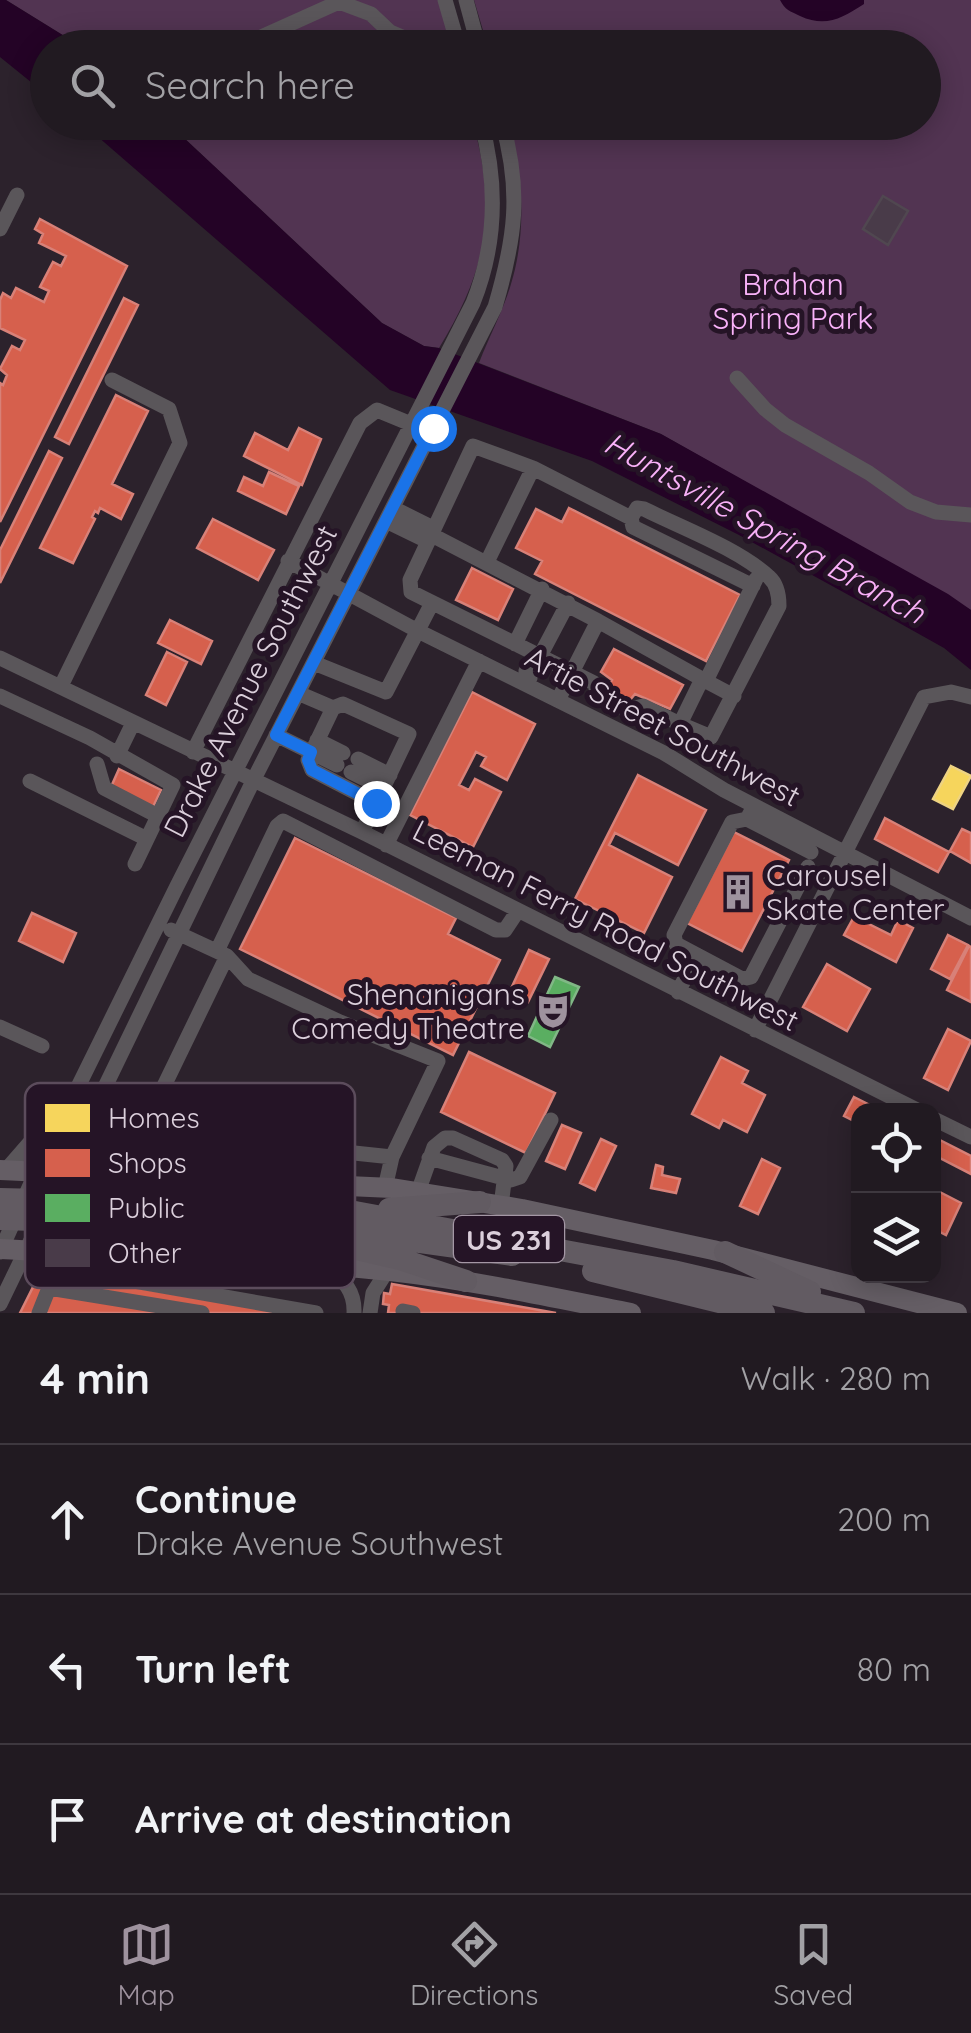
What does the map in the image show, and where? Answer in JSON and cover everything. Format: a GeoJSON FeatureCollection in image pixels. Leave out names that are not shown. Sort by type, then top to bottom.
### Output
{"type":"FeatureCollection","features":[{"type":"Feature","properties":{"kind":"highway","name":"US 231"},"geometry":{"type":"LineString","coordinates":[[0,1200],[25,1202]]}},
{"type":"Feature","properties":{"kind":"highway"},"geometry":{"type":"LineString","coordinates":[[355,1212],[490,1204]]}},
{"type":"Feature","properties":{"kind":"highway","name":"US 231"},"geometry":{"type":"LineString","coordinates":[[355,1212],[673,1271],[849,1312]]}},
{"type":"Feature","properties":{"kind":"highway","name":"US 231"},"geometry":{"type":"LineString","coordinates":[[0,1219],[25,1218]]}},
{"type":"Feature","properties":{"kind":"highway","name":"US 231"},"geometry":{"type":"LineString","coordinates":[[355,1233],[478,1249],[675,1289],[764,1313]]}},
{"type":"Feature","properties":{"kind":"highway"},"geometry":{"type":"LineString","coordinates":[[355,1249],[466,1281]]}},
{"type":"Feature","properties":{"kind":"highway"},"geometry":{"type":"LineString","coordinates":[[725,1252],[849,1312]]}},
{"type":"Feature","properties":{"kind":"main road"},"geometry":{"type":"LineString","coordinates":[[355,1186],[490,1204],[725,1252],[957,1313]]}},
{"type":"Feature","properties":{"kind":"main road"},"geometry":{"type":"LineString","coordinates":[[355,1268],[466,1281],[631,1313]]}},
{"type":"Feature","properties":{"kind":"street"},"geometry":{"type":"LineString","coordinates":[[445,0],[454,30]]}},
{"type":"Feature","properties":{"kind":"street"},"geometry":{"type":"LineString","coordinates":[[466,0],[475,30]]}},
{"type":"Feature","properties":{"kind":"street"},"geometry":{"type":"LineString","coordinates":[[276,30],[339,2],[371,14],[388,30]]}},
{"type":"Feature","properties":{"kind":"street","name":"Drake Avenue Southwest"},"geometry":{"type":"LineString","coordinates":[[80,1083],[481,282],[492,232],[493,184],[484,140]]}},
{"type":"Feature","properties":{"kind":"street","name":"Drake Avenue Southwest"},"geometry":{"type":"LineString","coordinates":[[106,1083],[254,778],[495,307],[516,216],[507,140]]}},
{"type":"Feature","properties":{"kind":"street"},"geometry":{"type":"LineString","coordinates":[[0,229],[17,194]]}},
{"type":"Feature","properties":{"kind":"street"},"geometry":{"type":"LineString","coordinates":[[737,378],[765,409],[910,502],[936,512],[971,515]]}},
{"type":"Feature","properties":{"kind":"street"},"geometry":{"type":"LineString","coordinates":[[61,686],[180,443],[169,409],[112,380]]}},
{"type":"Feature","properties":{"kind":"street"},"geometry":{"type":"LineString","coordinates":[[193,752],[360,423],[376,410],[411,424]]}},
{"type":"Feature","properties":{"kind":"street"},"geometry":{"type":"LineString","coordinates":[[473,446],[533,468],[630,518],[637,508],[644,509],[756,579],[771,578],[779,606],[711,737],[706,738],[644,706],[626,710],[600,697],[594,683],[432,604],[417,596],[408,584],[473,446]]}},
{"type":"Feature","properties":{"kind":"street"},"geometry":{"type":"LineString","coordinates":[[488,562],[533,468]]}},
{"type":"Feature","properties":{"kind":"street"},"geometry":{"type":"LineString","coordinates":[[389,514],[421,538],[430,534],[488,562],[734,696]]}},
{"type":"Feature","properties":{"kind":"street","name":"Artie Street Southwest"},"geometry":{"type":"LineString","coordinates":[[288,561],[418,631],[528,681],[664,753],[812,852],[843,851],[971,918]]}},
{"type":"Feature","properties":{"kind":"street"},"geometry":{"type":"LineString","coordinates":[[680,724],[756,579]]}},
{"type":"Feature","properties":{"kind":"street"},"geometry":{"type":"LineString","coordinates":[[515,644],[542,590]]}},
{"type":"Feature","properties":{"kind":"street"},"geometry":{"type":"LineString","coordinates":[[314,663],[386,692],[432,604]]}},
{"type":"Feature","properties":{"kind":"street"},"geometry":{"type":"LineString","coordinates":[[540,657],[568,604]]}},
{"type":"Feature","properties":{"kind":"street"},"geometry":{"type":"LineString","coordinates":[[558,700],[598,620]]}},
{"type":"Feature","properties":{"kind":"street"},"geometry":{"type":"LineString","coordinates":[[528,681],[537,676],[544,663],[540,657]]}},
{"type":"Feature","properties":{"kind":"street","name":"Leeman Ferry Road Southwest"},"geometry":{"type":"LineString","coordinates":[[0,658],[254,778],[903,1103]]}},
{"type":"Feature","properties":{"kind":"street"},"geometry":{"type":"LineString","coordinates":[[386,845],[479,661]]}},
{"type":"Feature","properties":{"kind":"street"},"geometry":{"type":"LineString","coordinates":[[755,1030],[924,697],[951,692],[971,696]]}},
{"type":"Feature","properties":{"kind":"street"},"geometry":{"type":"LineString","coordinates":[[298,693],[334,708]]}},
{"type":"Feature","properties":{"kind":"street"},"geometry":{"type":"LineString","coordinates":[[0,696],[90,738],[173,785],[134,864]]}},
{"type":"Feature","properties":{"kind":"street"},"geometry":{"type":"LineString","coordinates":[[362,832],[383,789],[409,734],[343,704],[334,708],[308,760],[312,770],[383,789]]}},
{"type":"Feature","properties":{"kind":"street"},"geometry":{"type":"LineString","coordinates":[[117,756],[134,723]]}},
{"type":"Feature","properties":{"kind":"street"},"geometry":{"type":"LineString","coordinates":[[276,735],[314,746],[347,762],[383,789]]}},
{"type":"Feature","properties":{"kind":"street"},"geometry":{"type":"LineString","coordinates":[[97,764],[104,788],[158,816]]}},
{"type":"Feature","properties":{"kind":"street"},"geometry":{"type":"LineString","coordinates":[[30,781],[147,839]]}},
{"type":"Feature","properties":{"kind":"street"},"geometry":{"type":"LineString","coordinates":[[751,812],[732,822],[674,935],[676,944],[742,978],[751,977],[812,852],[830,878]]}},
{"type":"Feature","properties":{"kind":"street"},"geometry":{"type":"LineString","coordinates":[[314,834],[324,814]]}},
{"type":"Feature","properties":{"kind":"street"},"geometry":{"type":"LineString","coordinates":[[164,1083],[277,826],[284,821],[496,930],[506,930],[517,912]]}},
{"type":"Feature","properties":{"kind":"street"},"geometry":{"type":"LineString","coordinates":[[177,886],[197,895]]}},
{"type":"Feature","properties":{"kind":"street"},"geometry":{"type":"LineString","coordinates":[[159,924],[222,954],[248,979],[340,1022],[438,1061],[392,1157],[385,1188]]}},
{"type":"Feature","properties":{"kind":"street"},"geometry":{"type":"LineString","coordinates":[[678,992],[697,955]]}},
{"type":"Feature","properties":{"kind":"street"},"geometry":{"type":"LineString","coordinates":[[0,1027],[42,1046]]}},
{"type":"Feature","properties":{"kind":"street"},"geometry":{"type":"LineString","coordinates":[[73,1083],[99,1046]]}},
{"type":"Feature","properties":{"kind":"street"},"geometry":{"type":"LineString","coordinates":[[429,1158],[506,1180],[520,1177],[551,1120]]}},
{"type":"Feature","properties":{"kind":"street"},"geometry":{"type":"LineString","coordinates":[[941,1122],[971,1137]]}},
{"type":"Feature","properties":{"kind":"street"},"geometry":{"type":"LineString","coordinates":[[418,1192],[438,1141],[453,1138],[502,1160],[506,1180],[490,1204]]}},
{"type":"Feature","properties":{"kind":"street"},"geometry":{"type":"LineString","coordinates":[[3,1170],[25,1147]]}},
{"type":"Feature","properties":{"kind":"street"},"geometry":{"type":"LineString","coordinates":[[355,1153],[392,1157]]}},
{"type":"Feature","properties":{"kind":"street","name":"Drake Avenue Southwest"},"geometry":{"type":"LineString","coordinates":[[1,1250],[25,1197]]}},
{"type":"Feature","properties":{"kind":"street","name":"Drake Avenue Southwest"},"geometry":{"type":"LineString","coordinates":[[0,1304],[25,1253]]}},
{"type":"Feature","properties":{"kind":"street"},"geometry":{"type":"LineString","coordinates":[[359,1312],[387,1271]]}},
{"type":"Feature","properties":{"kind":"street"},"geometry":{"type":"LineString","coordinates":[[39,1313],[49,1288],[163,1310],[202,1313]]}},
{"type":"Feature","properties":{"kind":"street"},"geometry":{"type":"LineString","coordinates":[[177,1288],[316,1313]]}},
{"type":"Feature","properties":{"kind":"street"},"geometry":{"type":"LineString","coordinates":[[349,1288],[359,1312]]}},
{"type":"Feature","properties":{"kind":"green space"},"geometry":{"type":"Polygon","coordinates":[[[6,0],[439,0],[448,30],[55,30],[6,0]]]}},
{"type":"Feature","properties":{"kind":"green space","name":"Brahan Spring Park"},"geometry":{"type":"Polygon","coordinates":[[[474,0],[971,0],[971,610],[661,434],[479,363],[508,294],[516,264],[521,224],[520,183],[512,140],[941,140],[941,30],[483,30],[474,0]]]}},
{"type":"Feature","properties":{"kind":"green space"},"geometry":{"type":"Polygon","coordinates":[[[186,140],[477,140],[485,185],[483,240],[468,292],[455,319],[439,348],[424,346],[382,323],[186,140]]]}},
{"type":"Feature","properties":{"kind":"water"},"geometry":{"type":"Polygon","coordinates":[[[0,0],[55,30],[30,30],[30,81],[0,57],[0,0]]]}},
{"type":"Feature","properties":{"kind":"water"},"geometry":{"type":"Polygon","coordinates":[[[780,0],[864,0],[864,4],[841,17],[818,21],[791,11],[780,0]]]}},
{"type":"Feature","properties":{"kind":"water","name":"Huntsville Spring Branch"},"geometry":{"type":"Polygon","coordinates":[[[102,140],[186,140],[382,323],[424,346],[439,348],[661,434],[948,594],[971,610],[971,670],[944,648],[885,615],[592,461],[390,390],[102,140]]]}},
{"type":"Feature","properties":{"kind":"building: Homes"},"geometry":{"type":"Polygon","coordinates":[[[951,766],[971,776],[953,809],[933,799],[951,766]]]}},
{"type":"Feature","properties":{"kind":"building: Shops"},"geometry":{"type":"Polygon","coordinates":[[[40,219],[127,266],[0,522],[0,383],[3,385],[7,375],[0,369],[12,346],[20,350],[25,340],[0,328],[0,300],[3,293],[11,298],[16,288],[44,302],[49,291],[40,287],[53,262],[61,266],[66,256],[39,243],[43,234],[35,229],[40,219]]]}},
{"type":"Feature","properties":{"kind":"building: Shops"},"geometry":{"type":"Polygon","coordinates":[[[124,298],[138,305],[69,444],[55,437],[124,298]]]}},
{"type":"Feature","properties":{"kind":"building: Shops"},"geometry":{"type":"Polygon","coordinates":[[[116,395],[148,411],[112,484],[133,494],[121,519],[100,508],[98,513],[95,511],[95,519],[73,563],[40,548],[116,395]]]}},
{"type":"Feature","properties":{"kind":"building: Shops"},"geometry":{"type":"Polygon","coordinates":[[[299,428],[321,439],[302,485],[244,456],[255,433],[288,450],[299,428]]]}},
{"type":"Feature","properties":{"kind":"building: Shops"},"geometry":{"type":"Polygon","coordinates":[[[49,451],[62,458],[0,583],[0,550],[49,451]]]}},
{"type":"Feature","properties":{"kind":"building: Shops"},"geometry":{"type":"Polygon","coordinates":[[[269,472],[299,486],[286,514],[238,491],[244,477],[263,486],[269,472]]]}},
{"type":"Feature","properties":{"kind":"building: Shops"},"geometry":{"type":"Polygon","coordinates":[[[569,508],[740,595],[706,661],[535,574],[542,561],[516,548],[536,509],[562,522],[569,508]]]}},
{"type":"Feature","properties":{"kind":"building: Shops"},"geometry":{"type":"Polygon","coordinates":[[[213,519],[274,550],[258,580],[197,548],[213,519]]]}},
{"type":"Feature","properties":{"kind":"building: Shops"},"geometry":{"type":"Polygon","coordinates":[[[472,568],[513,589],[498,620],[456,600],[472,568]]]}},
{"type":"Feature","properties":{"kind":"building: Shops"},"geometry":{"type":"Polygon","coordinates":[[[170,620],[212,641],[201,664],[158,643],[170,620]]]}},
{"type":"Feature","properties":{"kind":"building: Shops"},"geometry":{"type":"Polygon","coordinates":[[[614,649],[683,685],[670,709],[635,694],[625,706],[603,694],[612,680],[601,672],[614,649]]]}},
{"type":"Feature","properties":{"kind":"building: Shops"},"geometry":{"type":"Polygon","coordinates":[[[167,652],[187,662],[166,705],[146,695],[167,652]]]}},
{"type":"Feature","properties":{"kind":"building: Shops"},"geometry":{"type":"Polygon","coordinates":[[[472,692],[535,724],[507,780],[481,766],[486,757],[476,752],[459,785],[469,790],[475,779],[501,792],[473,847],[410,815],[472,692]]]}},
{"type":"Feature","properties":{"kind":"building: Shops"},"geometry":{"type":"Polygon","coordinates":[[[119,769],[161,790],[153,807],[111,787],[119,769]]]}},
{"type":"Feature","properties":{"kind":"building: Shops"},"geometry":{"type":"Polygon","coordinates":[[[638,775],[706,810],[678,865],[615,833],[609,845],[672,877],[644,933],[575,899],[638,775]]]}},
{"type":"Feature","properties":{"kind":"building: Shops"},"geometry":{"type":"Polygon","coordinates":[[[885,818],[949,852],[938,872],[875,839],[885,818]]]}},
{"type":"Feature","properties":{"kind":"building: Shops"},"geometry":{"type":"Polygon","coordinates":[[[962,829],[971,833],[971,863],[950,851],[962,829]]]}},
{"type":"Feature","properties":{"kind":"building: Shops","name":"Carousel Skate Center"},"geometry":{"type":"Polygon","coordinates":[[[734,832],[789,860],[742,951],[687,923],[734,832]]]}},
{"type":"Feature","properties":{"kind":"building: Shops"},"geometry":{"type":"Polygon","coordinates":[[[295,838],[456,918],[448,934],[500,960],[453,1055],[240,949],[295,838]]]}},
{"type":"Feature","properties":{"kind":"building: Shops"},"geometry":{"type":"Polygon","coordinates":[[[32,913],[76,933],[63,962],[19,941],[32,913]]]}},
{"type":"Feature","properties":{"kind":"building: Shops"},"geometry":{"type":"Polygon","coordinates":[[[856,913],[891,935],[898,920],[913,928],[896,962],[844,935],[856,913]]]}},
{"type":"Feature","properties":{"kind":"building: Shops"},"geometry":{"type":"Polygon","coordinates":[[[948,935],[968,945],[950,979],[931,969],[948,935]]]}},
{"type":"Feature","properties":{"kind":"building: Shops"},"geometry":{"type":"Polygon","coordinates":[[[971,947],[971,1002],[947,990],[971,947]]]}},
{"type":"Feature","properties":{"kind":"building: Shops"},"geometry":{"type":"Polygon","coordinates":[[[529,950],[549,959],[528,1002],[509,993],[529,950]]]}},
{"type":"Feature","properties":{"kind":"building: Shops"},"geometry":{"type":"Polygon","coordinates":[[[827,964],[870,989],[847,1031],[803,1007],[827,964]]]}},
{"type":"Feature","properties":{"kind":"building: Shops"},"geometry":{"type":"Polygon","coordinates":[[[948,1029],[971,1041],[948,1090],[924,1078],[948,1029]]]}},
{"type":"Feature","properties":{"kind":"building: Shops"},"geometry":{"type":"Polygon","coordinates":[[[469,1052],[555,1093],[526,1153],[441,1112],[469,1052]]]}},
{"type":"Feature","properties":{"kind":"building: Shops"},"geometry":{"type":"Polygon","coordinates":[[[721,1057],[748,1071],[742,1083],[765,1095],[747,1132],[723,1120],[719,1128],[692,1114],[721,1057]]]}},
{"type":"Feature","properties":{"kind":"building: Shops"},"geometry":{"type":"Polygon","coordinates":[[[854,1097],[866,1103],[851,1103],[851,1120],[844,1116],[854,1097]]]}},
{"type":"Feature","properties":{"kind":"building: Shops"},"geometry":{"type":"Polygon","coordinates":[[[562,1125],[581,1133],[565,1169],[546,1161],[562,1125]]]}},
{"type":"Feature","properties":{"kind":"building: Shops"},"geometry":{"type":"Polygon","coordinates":[[[601,1139],[616,1146],[595,1190],[580,1183],[601,1139]]]}},
{"type":"Feature","properties":{"kind":"building: Shops"},"geometry":{"type":"Polygon","coordinates":[[[941,1141],[971,1156],[971,1174],[941,1159],[941,1141]]]}},
{"type":"Feature","properties":{"kind":"building: Shops"},"geometry":{"type":"Polygon","coordinates":[[[762,1159],[780,1168],[758,1214],[740,1206],[762,1159]]]}},
{"type":"Feature","properties":{"kind":"building: Shops"},"geometry":{"type":"Polygon","coordinates":[[[656,1165],[663,1167],[662,1175],[680,1179],[676,1193],[651,1188],[656,1165]]]}},
{"type":"Feature","properties":{"kind":"building: Shops"},"geometry":{"type":"Polygon","coordinates":[[[941,1193],[961,1203],[946,1235],[941,1232],[941,1193]]]}},
{"type":"Feature","properties":{"kind":"building: Shops"},"geometry":{"type":"Polygon","coordinates":[[[392,1284],[556,1313],[388,1313],[389,1305],[383,1304],[384,1293],[390,1294],[392,1284]]]}},
{"type":"Feature","properties":{"kind":"building: Shops"},"geometry":{"type":"Polygon","coordinates":[[[32,1288],[140,1288],[286,1313],[20,1313],[32,1288]]]}},
{"type":"Feature","properties":{"kind":"building: Public","name":"Shenanigans Comedy Theatre"},"geometry":{"type":"Polygon","coordinates":[[[555,977],[579,987],[550,1047],[528,1036],[555,977]]]}},
{"type":"Feature","properties":{"kind":"building: Other"},"geometry":{"type":"Polygon","coordinates":[[[883,196],[908,211],[888,245],[863,229],[883,196]]]}},
{"type":"Feature","properties":{"kind":"place","name":"Carousel Skate Center"},"geometry":{"type":"Point","coordinates":[738,892]}},
{"type":"Feature","properties":{"kind":"place","name":"Shenanigans Comedy Theatre"},"geometry":{"type":"Point","coordinates":[553,1011]}},
{"type":"Feature","properties":{"kind":"route"},"geometry":{"type":"LineString","coordinates":[[376,803],[312,770],[308,760],[311,752],[276,735],[433,428]]}}]}
